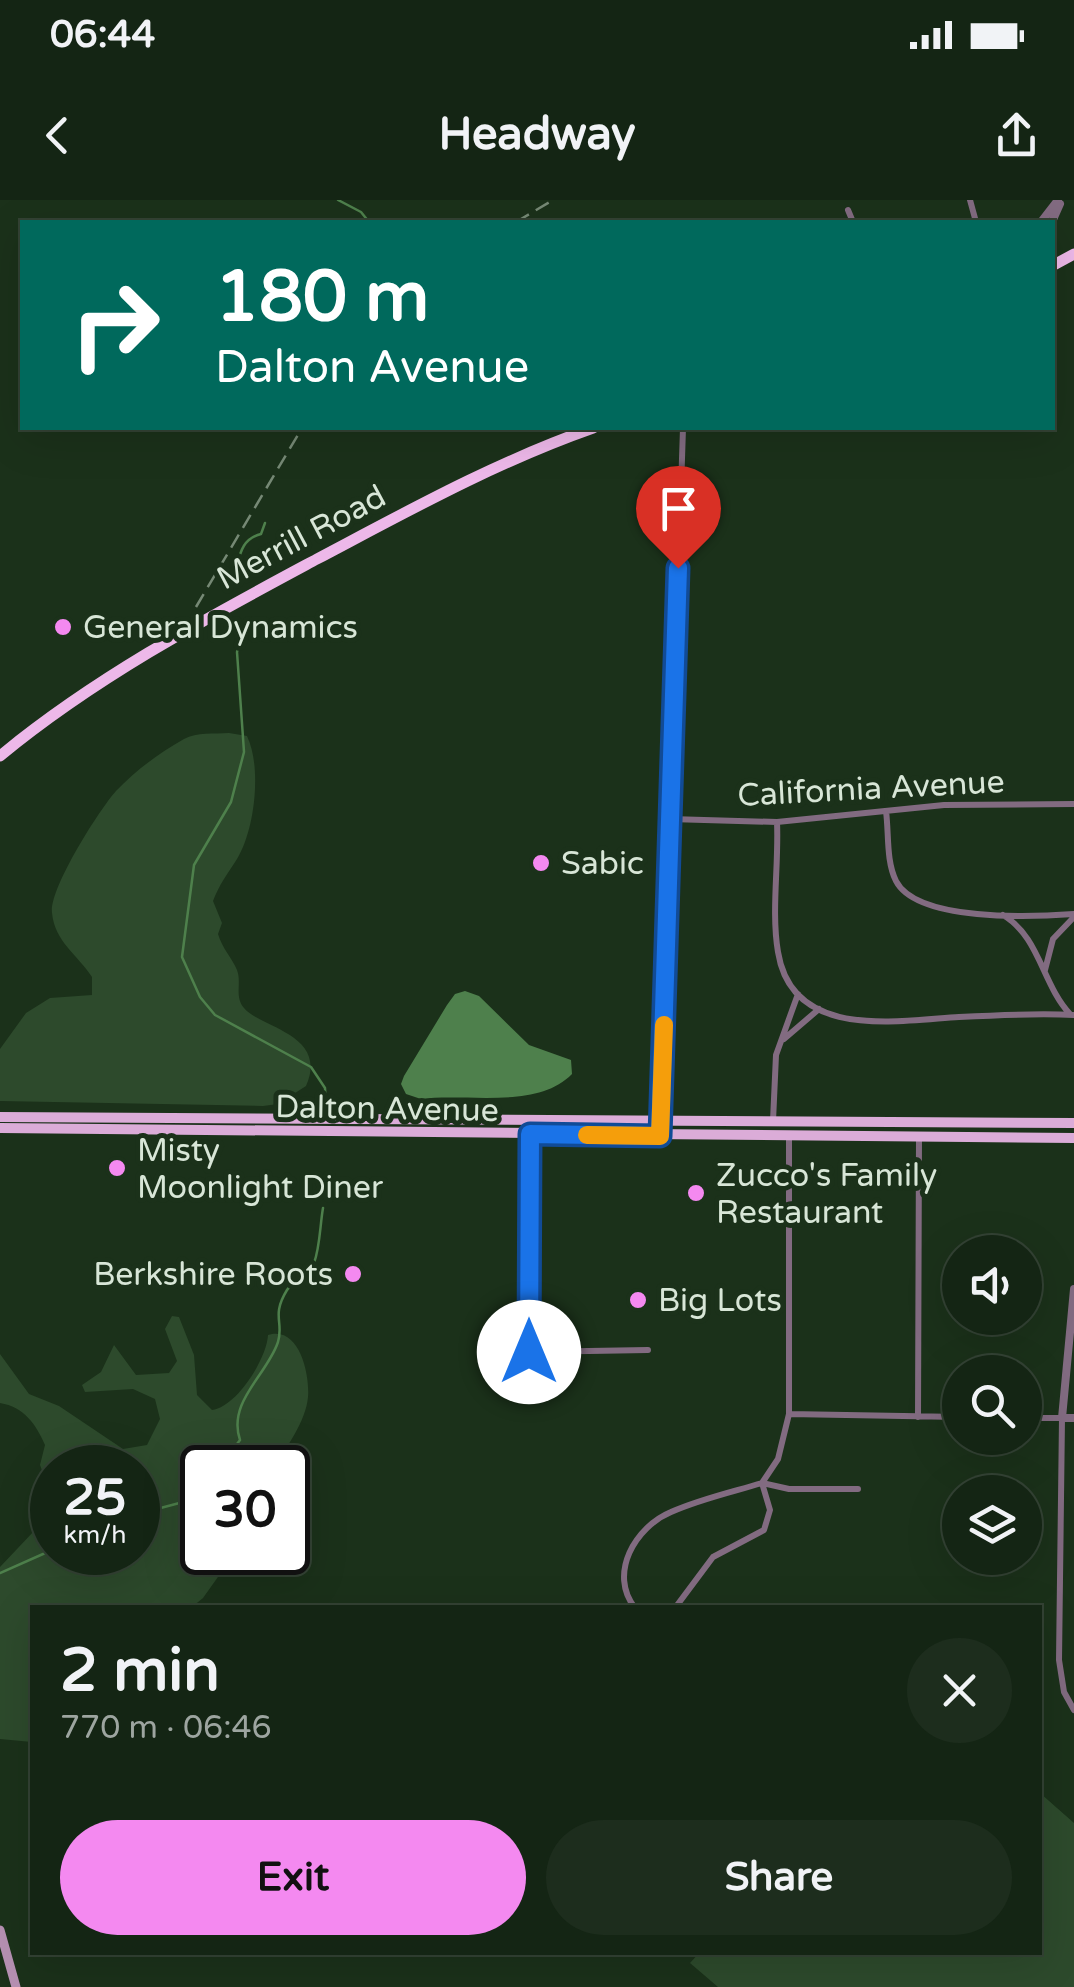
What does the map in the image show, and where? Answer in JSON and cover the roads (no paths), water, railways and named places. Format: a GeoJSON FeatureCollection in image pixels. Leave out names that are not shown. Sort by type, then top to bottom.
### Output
{"type":"FeatureCollection","features":[{"type":"Feature","properties":{"kind":"highway","name":"Merrill Road"},"geometry":{"type":"LineString","coordinates":[[0,756],[86,690],[164,642],[468,480],[583,430]]}},
{"type":"Feature","properties":{"kind":"main road","name":"Dalton Avenue"},"geometry":{"type":"LineString","coordinates":[[0,1117],[1074,1123]]}},
{"type":"Feature","properties":{"kind":"main road","name":"Dalton Avenue"},"geometry":{"type":"LineString","coordinates":[[0,1128],[1074,1138]]}},
{"type":"Feature","properties":{"kind":"main road"},"geometry":{"type":"LineString","coordinates":[[0,1930],[16,1987]]}},
{"type":"Feature","properties":{"kind":"street"},"geometry":{"type":"LineString","coordinates":[[1043,220],[1060,200]]}},
{"type":"Feature","properties":{"kind":"street"},"geometry":{"type":"LineString","coordinates":[[848,210],[851,220]]}},
{"type":"Feature","properties":{"kind":"street"},"geometry":{"type":"LineString","coordinates":[[660,1136],[684,430]]}},
{"type":"Feature","properties":{"kind":"street","name":"California Avenue"},"geometry":{"type":"LineString","coordinates":[[670,819],[777,822],[944,805],[1074,804]]}},
{"type":"Feature","properties":{"kind":"street"},"geometry":{"type":"LineString","coordinates":[[886,811],[890,864],[906,894],[929,908],[1074,916]]}},
{"type":"Feature","properties":{"kind":"street"},"geometry":{"type":"LineString","coordinates":[[777,822],[778,952],[785,976],[798,994],[819,1009],[859,1022],[890,1024],[994,1015],[1073,1016]]}},
{"type":"Feature","properties":{"kind":"street"},"geometry":{"type":"LineString","coordinates":[[998,913],[1028,937],[1056,999],[1073,1016]]}},
{"type":"Feature","properties":{"kind":"street"},"geometry":{"type":"LineString","coordinates":[[1046,977],[1053,939],[1074,916]]}},
{"type":"Feature","properties":{"kind":"street"},"geometry":{"type":"LineString","coordinates":[[773,1121],[778,1049],[798,994]]}},
{"type":"Feature","properties":{"kind":"street"},"geometry":{"type":"LineString","coordinates":[[778,1049],[789,1032],[819,1009]]}},
{"type":"Feature","properties":{"kind":"street"},"geometry":{"type":"LineString","coordinates":[[529,1120],[529,1352],[648,1350]]}},
{"type":"Feature","properties":{"kind":"street"},"geometry":{"type":"LineString","coordinates":[[677,1605],[713,1558],[764,1530],[770,1510],[762,1483],[778,1458],[788,1414],[789,1136]]}},
{"type":"Feature","properties":{"kind":"street"},"geometry":{"type":"LineString","coordinates":[[918,1416],[919,1136]]}},
{"type":"Feature","properties":{"kind":"street"},"geometry":{"type":"LineString","coordinates":[[1074,1290],[1062,1418],[1059,1660],[1064,1692],[1074,1710]]}},
{"type":"Feature","properties":{"kind":"street"},"geometry":{"type":"LineString","coordinates":[[788,1414],[942,1417]]}},
{"type":"Feature","properties":{"kind":"street"},"geometry":{"type":"LineString","coordinates":[[1042,1418],[1074,1418]]}},
{"type":"Feature","properties":{"kind":"street"},"geometry":{"type":"LineString","coordinates":[[633,1605],[622,1583],[627,1554],[645,1531],[668,1512],[762,1483],[790,1489],[858,1489]]}},
{"type":"Feature","properties":{"kind":"waterway"},"geometry":{"type":"LineString","coordinates":[[338,200],[361,212],[367,220]]}},
{"type":"Feature","properties":{"kind":"waterway"},"geometry":{"type":"LineString","coordinates":[[238,586],[233,579],[241,552],[248,541],[261,534],[265,523]]}},
{"type":"Feature","properties":{"kind":"waterway"},"geometry":{"type":"LineString","coordinates":[[255,622],[242,635],[237,652],[244,752],[231,802],[194,865],[182,957],[200,997],[215,1015],[311,1067],[325,1088],[326,1107]]}},
{"type":"Feature","properties":{"kind":"waterway"},"geometry":{"type":"LineString","coordinates":[[236,1445],[243,1401],[278,1342],[282,1299],[314,1263],[323,1208]]}},
{"type":"Feature","properties":{"kind":"waterway"},"geometry":{"type":"LineString","coordinates":[[160,1508],[180,1503]]}},
{"type":"Feature","properties":{"kind":"waterway"},"geometry":{"type":"LineString","coordinates":[[0,1573],[30,1560]]}},
{"type":"Feature","properties":{"kind":"railway"},"geometry":{"type":"LineString","coordinates":[[519,220],[553,200]]}},
{"type":"Feature","properties":{"kind":"railway"},"geometry":{"type":"LineString","coordinates":[[196,607],[301,430]]}},
{"type":"Feature","properties":{"kind":"place","name":"General Dynamics"},"geometry":{"type":"Point","coordinates":[63,627]}},
{"type":"Feature","properties":{"kind":"place","name":"Sabic"},"geometry":{"type":"Point","coordinates":[541,863]}},
{"type":"Feature","properties":{"kind":"place","name":"Misty Moonlight Diner"},"geometry":{"type":"Point","coordinates":[117,1168]}},
{"type":"Feature","properties":{"kind":"place","name":"Zucco's Family Restaurant"},"geometry":{"type":"Point","coordinates":[696,1193]}},
{"type":"Feature","properties":{"kind":"place","name":"Berkshire Roots"},"geometry":{"type":"Point","coordinates":[353,1274]}},
{"type":"Feature","properties":{"kind":"place","name":"Big Lots"},"geometry":{"type":"Point","coordinates":[638,1300]}}]}
